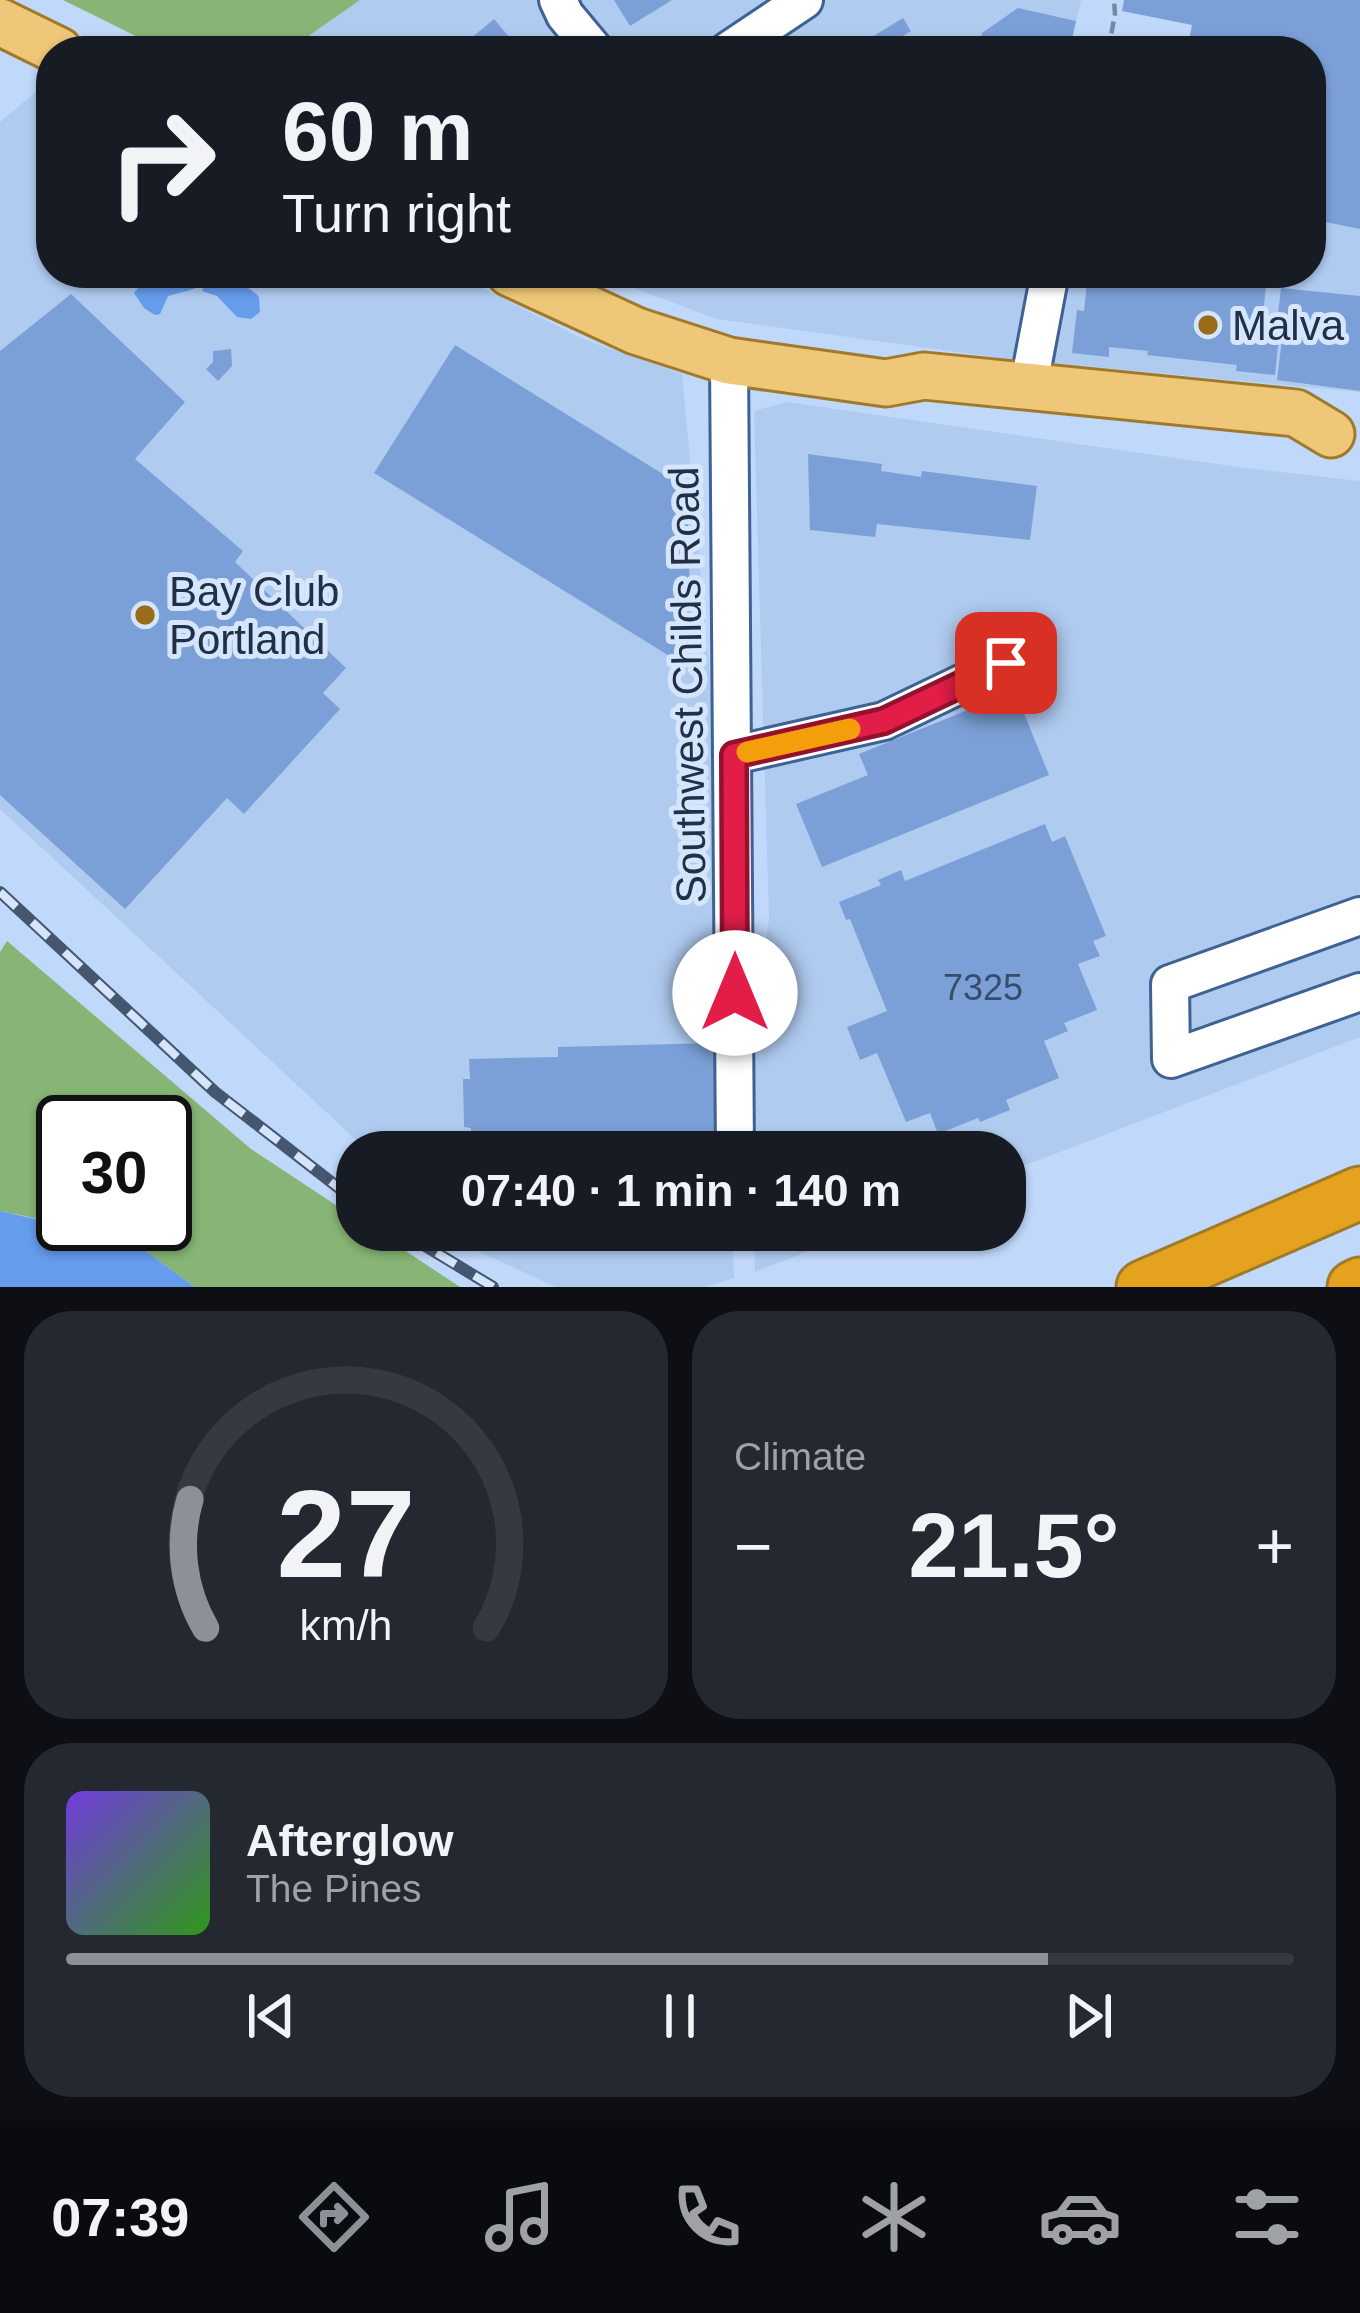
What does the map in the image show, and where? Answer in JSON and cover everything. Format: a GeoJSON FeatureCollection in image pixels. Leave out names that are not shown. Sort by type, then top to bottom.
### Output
{"type":"FeatureCollection","features":[{"type":"Feature","properties":{"kind":"highway"},"geometry":{"type":"LineString","coordinates":[[1143,1287],[1360,1192]]}},
{"type":"Feature","properties":{"kind":"main road"},"geometry":{"type":"LineString","coordinates":[[0,22],[36,40]]}},
{"type":"Feature","properties":{"kind":"main road"},"geometry":{"type":"LineString","coordinates":[[541,288],[621,326],[729,361],[886,383],[924,376],[1296,412],[1345,436]]}},
{"type":"Feature","properties":{"kind":"main road"},"geometry":{"type":"LineString","coordinates":[[886,383],[923,402],[1296,440],[1345,436]]}},
{"type":"Feature","properties":{"kind":"street"},"geometry":{"type":"LineString","coordinates":[[558,0],[582,36]]}},
{"type":"Feature","properties":{"kind":"street"},"geometry":{"type":"LineString","coordinates":[[750,36],[804,0]]}},
{"type":"Feature","properties":{"kind":"street"},"geometry":{"type":"LineString","coordinates":[[1029,384],[1047,288]]}},
{"type":"Feature","properties":{"kind":"street","name":"Southwest Childs Road"},"geometry":{"type":"LineString","coordinates":[[729,361],[735,1131]]}},
{"type":"Feature","properties":{"kind":"street"},"geometry":{"type":"LineString","coordinates":[[734,755],[884,721],[1006,663]]}},
{"type":"Feature","properties":{"kind":"street"},"geometry":{"type":"LineString","coordinates":[[1360,916],[1170,984],[1172,1059],[1360,992]]}},
{"type":"Feature","properties":{"kind":"path"},"geometry":{"type":"LineString","coordinates":[[1111,36],[1114,0]]}},
{"type":"Feature","properties":{"kind":"shaded area"},"geometry":{"type":"Polygon","coordinates":[[[360,0],[1081,0],[1073,36],[308,36],[360,0]]]}},
{"type":"Feature","properties":{"kind":"shaded area"},"geometry":{"type":"Polygon","coordinates":[[[36,92],[36,288],[482,288],[585,340],[682,374],[711,685],[715,909],[727,1131],[346,1131],[0,809],[0,122],[36,92]]]}},
{"type":"Feature","properties":{"kind":"shaded area"},"geometry":{"type":"Polygon","coordinates":[[[1326,216],[1360,220],[1360,392],[1002,358],[717,319],[633,288],[1326,288],[1326,216]]]}},
{"type":"Feature","properties":{"kind":"shaded area"},"geometry":{"type":"Polygon","coordinates":[[[787,402],[1360,481],[1360,1037],[1026,1165],[1026,1131],[753,1131],[751,1060],[769,917],[754,411],[787,402]]]}},
{"type":"Feature","properties":{"kind":"shaded area"},"geometry":{"type":"Polygon","coordinates":[[[477,1251],[733,1251],[734,1278],[706,1287],[556,1287],[477,1251]]]}},
{"type":"Feature","properties":{"kind":"shaded area"},"geometry":{"type":"Polygon","coordinates":[[[754,1251],[809,1251],[755,1272],[754,1251]]]}},
{"type":"Feature","properties":{"kind":"green space"},"geometry":{"type":"Polygon","coordinates":[[[63,0],[360,0],[308,36],[136,36],[63,0]]]}},
{"type":"Feature","properties":{"kind":"green space"},"geometry":{"type":"Polygon","coordinates":[[[7,941],[188,1095],[36,1095],[36,1218],[0,1211],[0,952],[7,941]]]}},
{"type":"Feature","properties":{"kind":"green space"},"geometry":{"type":"Polygon","coordinates":[[[192,1099],[251,1149],[336,1205],[336,1251],[406,1251],[460,1287],[195,1287],[146,1251],[192,1251],[192,1099]]]}},
{"type":"Feature","properties":{"kind":"water"},"geometry":{"type":"Polygon","coordinates":[[[138,288],[195,288],[168,296],[155,315],[134,293],[138,288]]]}},
{"type":"Feature","properties":{"kind":"water"},"geometry":{"type":"Polygon","coordinates":[[[248,288],[259,297],[260,312],[251,319],[237,317],[217,296],[202,291],[248,288]]]}},
{"type":"Feature","properties":{"kind":"water"},"geometry":{"type":"Polygon","coordinates":[[[0,1211],[36,1219],[36,1251],[146,1251],[195,1287],[0,1287],[0,1211]]]}},
{"type":"Feature","properties":{"kind":"building"},"geometry":{"type":"Polygon","coordinates":[[[614,0],[672,0],[630,26],[614,0]]]}},
{"type":"Feature","properties":{"kind":"building"},"geometry":{"type":"Polygon","coordinates":[[[1124,0],[1360,0],[1360,229],[1326,222],[1326,36],[1190,36],[1192,25],[1122,11],[1124,0]]]}},
{"type":"Feature","properties":{"kind":"building"},"geometry":{"type":"Polygon","coordinates":[[[1018,8],[1076,21],[1072,36],[982,33],[1018,8]]]}},
{"type":"Feature","properties":{"kind":"building"},"geometry":{"type":"Polygon","coordinates":[[[903,18],[911,31],[903,36],[874,36],[903,18]]]}},
{"type":"Feature","properties":{"kind":"building"},"geometry":{"type":"Polygon","coordinates":[[[494,19],[508,36],[474,36],[494,19]]]}},
{"type":"Feature","properties":{"kind":"building","name":"Malva"},"geometry":{"type":"Polygon","coordinates":[[[1086,288],[1266,288],[1263,314],[1274,315],[1272,335],[1279,336],[1275,375],[1236,371],[1237,365],[1147,355],[1148,351],[1109,347],[1109,357],[1072,353],[1077,310],[1084,311],[1086,288]]]}},
{"type":"Feature","properties":{"kind":"building"},"geometry":{"type":"Polygon","coordinates":[[[1281,288],[1360,296],[1360,391],[1277,380],[1283,331],[1276,331],[1281,288]]]}},
{"type":"Feature","properties":{"kind":"building","name":"Bay Club Portland"},"geometry":{"type":"Polygon","coordinates":[[[71,294],[185,402],[135,459],[243,551],[235,562],[346,668],[323,693],[340,709],[244,814],[227,798],[125,909],[0,795],[0,351],[71,294]]]}},
{"type":"Feature","properties":{"kind":"building"},"geometry":{"type":"Polygon","coordinates":[[[455,345],[687,489],[692,670],[374,473],[455,345]]]}},
{"type":"Feature","properties":{"kind":"building"},"geometry":{"type":"Polygon","coordinates":[[[231,349],[232,366],[218,381],[206,369],[213,362],[213,351],[231,349]]]}},
{"type":"Feature","properties":{"kind":"building"},"geometry":{"type":"Polygon","coordinates":[[[808,454],[882,464],[881,471],[921,477],[922,471],[1037,486],[1030,540],[877,524],[875,537],[810,530],[808,454]]]}},
{"type":"Feature","properties":{"kind":"building"},"geometry":{"type":"Polygon","coordinates":[[[1015,691],[1049,775],[822,867],[796,804],[868,775],[859,754],[1015,691]]]}},
{"type":"Feature","properties":{"kind":"building"},"geometry":{"type":"Polygon","coordinates":[[[1045,824],[1052,842],[1065,836],[1106,936],[1093,941],[1100,956],[1078,964],[1097,1010],[1064,1023],[1068,1031],[1044,1041],[1059,1078],[1006,1100],[1010,1110],[946,1131],[937,1131],[930,1113],[906,1122],[877,1053],[860,1060],[847,1027],[887,1011],[839,902],[881,885],[878,880],[901,870],[905,881],[1045,824]]]}},
{"type":"Feature","properties":{"kind":"building"},"geometry":{"type":"Polygon","coordinates":[[[715,1043],[715,1131],[471,1131],[464,1127],[463,1079],[470,1079],[469,1059],[558,1057],[558,1047],[715,1043]]]}},
{"type":"Feature","properties":{"kind":"railway"},"geometry":{"type":"LineString","coordinates":[[0,892],[215,1092],[336,1186]]}},
{"type":"Feature","properties":{"kind":"railway"},"geometry":{"type":"LineString","coordinates":[[434,1251],[493,1287]]}},
{"type":"Feature","properties":{"kind":"slow traffic"},"geometry":{"type":"LineString","coordinates":[[747,752],[850,729]]}},
{"type":"Feature","properties":{"kind":"place","name":"Malva"},"geometry":{"type":"Point","coordinates":[1208,325]}},
{"type":"Feature","properties":{"kind":"place","name":"Bay Club Portland"},"geometry":{"type":"Point","coordinates":[145,615]}},
{"type":"Feature","properties":{"kind":"route"},"geometry":{"type":"LineString","coordinates":[[735,993],[734,755],[884,721],[1006,663]]}}]}
